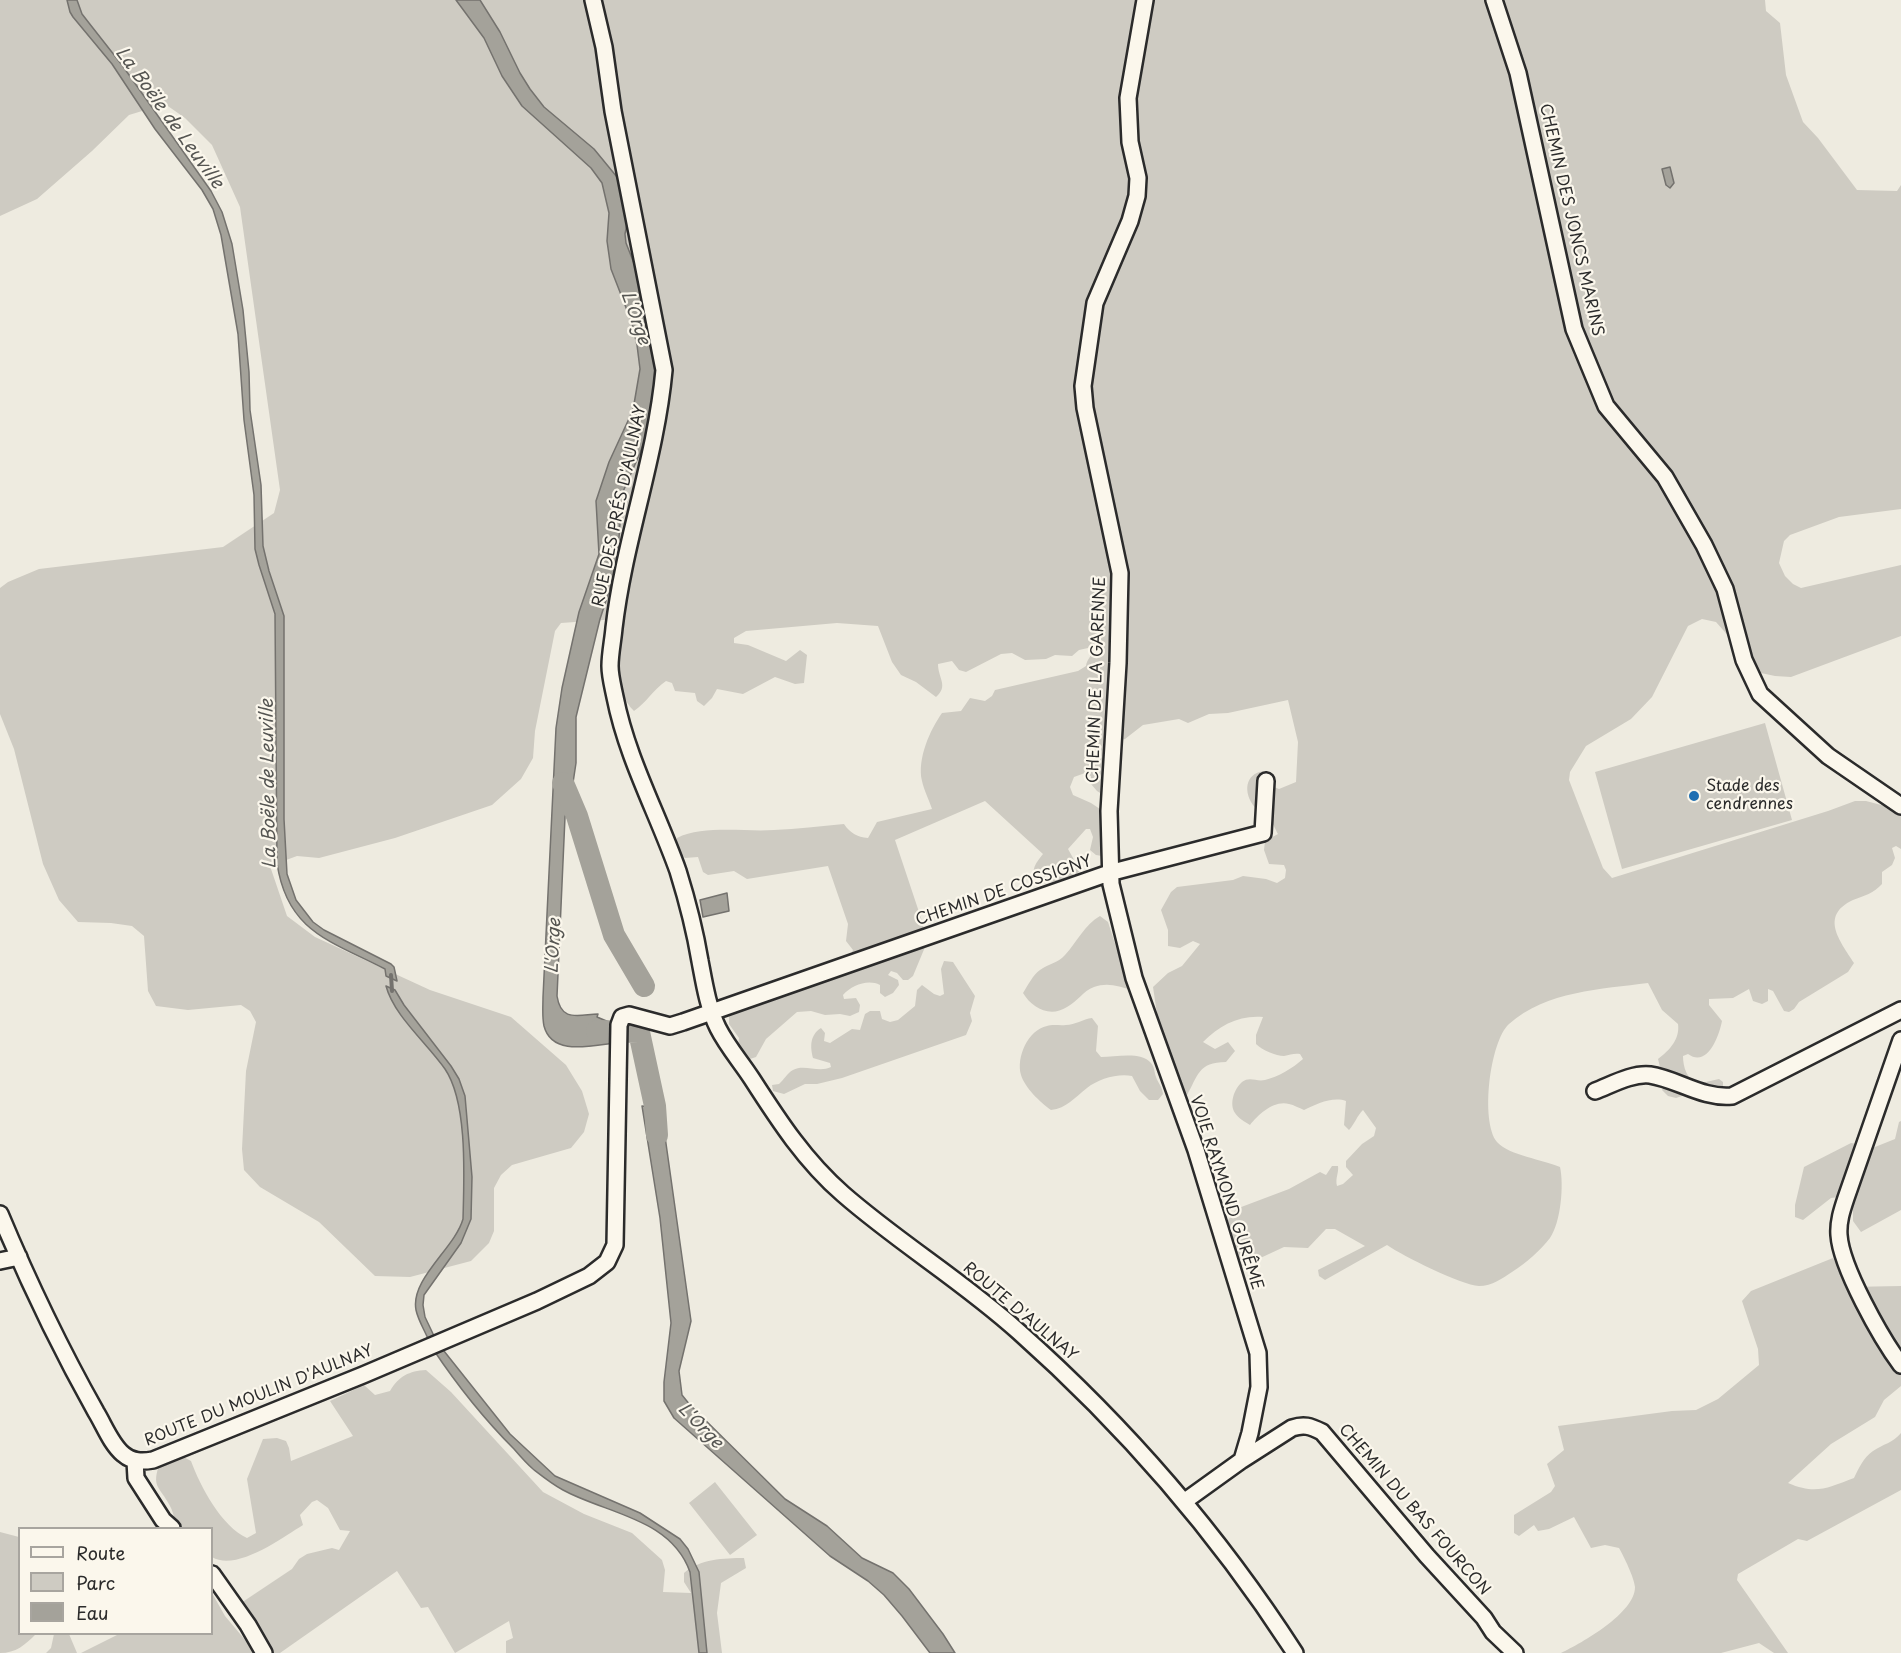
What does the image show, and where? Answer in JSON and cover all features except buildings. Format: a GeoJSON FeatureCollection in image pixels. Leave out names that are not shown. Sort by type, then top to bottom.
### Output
{"type":"FeatureCollection","features":[{"type":"Feature","properties":{"kind":"street","name":"RUE DES PRÉS D'AULNAY"},"geometry":{"type":"LineString","coordinates":[[593,0],[604,47],[614,111],[664,370],[659,413],[621,574],[610,669],[620,724],[678,872],[712,1011]]}},
{"type":"Feature","properties":{"kind":"street","name":"CHEMIN DE LA GARENNE"},"geometry":{"type":"LineString","coordinates":[[1110,873],[1109,811],[1118,663],[1120,573],[1085,408],[1083,386],[1095,303],[1130,220],[1137,196],[1138,178],[1131,142],[1128,98],[1145,0]]}},
{"type":"Feature","properties":{"kind":"street","name":"CHEMIN DES JONCS MARINS"},"geometry":{"type":"LineString","coordinates":[[1494,0],[1518,73],[1574,329],[1606,406],[1665,477],[1716,569],[1725,589],[1744,660],[1760,694],[1828,756],[1901,806]]}},
{"type":"Feature","properties":{"kind":"street","name":"CHEMIN DE COSSIGNY"},"geometry":{"type":"LineString","coordinates":[[426,1349],[558,1292],[589,1276],[607,1262],[615,1245],[619,1045],[624,1020],[649,1021],[670,1026],[1110,873],[1263,832],[1266,781]]}},
{"type":"Feature","properties":{"kind":"street","name":"VOIE RAYMOND GURÊME"},"geometry":{"type":"LineString","coordinates":[[1110,873],[1110,884],[1134,978],[1196,1150],[1258,1353],[1259,1387],[1242,1460]]}},
{"type":"Feature","properties":{"kind":"street"},"geometry":{"type":"LineString","coordinates":[[1595,1091],[1632,1077],[1649,1076],[1722,1097],[1732,1096],[1901,1010]]}},
{"type":"Feature","properties":{"kind":"street","name":"ROUTE D'AULNAY"},"geometry":{"type":"LineString","coordinates":[[712,1011],[718,1028],[781,1125],[824,1176],[858,1206],[1016,1328],[1104,1412],[1185,1501],[1255,1592],[1295,1653]]}},
{"type":"Feature","properties":{"kind":"street"},"geometry":{"type":"LineString","coordinates":[[1901,1040],[1839,1219],[1838,1233],[1841,1250],[1856,1287],[1901,1365]]}},
{"type":"Feature","properties":{"kind":"street","name":"ROUTE DU MOULIN D'AULNAY"},"geometry":{"type":"LineString","coordinates":[[0,1214],[80,1383],[114,1444],[123,1454],[135,1461],[153,1460],[426,1349]]}},
{"type":"Feature","properties":{"kind":"street"},"geometry":{"type":"LineString","coordinates":[[0,1262],[19,1257]]}},
{"type":"Feature","properties":{"kind":"street","name":"CHEMIN DU BAS FOURCON"},"geometry":{"type":"LineString","coordinates":[[1242,1460],[1300,1425],[1307,1425],[1322,1432],[1427,1556],[1484,1618],[1493,1632],[1515,1653]]}},
{"type":"Feature","properties":{"kind":"street"},"geometry":{"type":"LineString","coordinates":[[1185,1501],[1242,1460]]}},
{"type":"Feature","properties":{"kind":"street"},"geometry":{"type":"LineString","coordinates":[[135,1461],[136,1478],[163,1520],[171,1527]]}},
{"type":"Feature","properties":{"kind":"street"},"geometry":{"type":"LineString","coordinates":[[213,1575],[248,1625],[264,1653]]}},
{"type":"Feature","properties":{"kind":"green space"},"geometry":{"type":"Polygon","coordinates":[[[0,0],[1765,0],[1766,11],[1780,23],[1786,75],[1803,122],[1857,190],[1897,191],[1901,185],[1901,509],[1839,517],[1790,535],[1784,541],[1779,563],[1785,576],[1801,588],[1901,565],[1901,636],[1791,677],[1775,676],[1761,673],[1716,622],[1702,619],[1688,626],[1652,697],[1631,719],[1586,746],[1570,772],[1569,780],[1603,868],[1612,878],[1855,801],[1866,801],[1885,806],[1901,814],[1901,849],[1896,846],[1892,848],[1895,858],[1892,865],[1882,872],[1882,884],[1865,896],[1843,906],[1837,914],[1835,929],[1854,963],[1848,972],[1799,1002],[1789,1012],[1784,1011],[1773,991],[1768,989],[1768,1001],[1762,1004],[1753,1001],[1749,989],[1733,998],[1709,999],[1709,1005],[1722,1021],[1718,1035],[1706,1054],[1695,1057],[1688,1054],[1683,1056],[1683,1060],[1686,1072],[1694,1082],[1697,1084],[1719,1079],[1723,1082],[1723,1087],[1719,1091],[1688,1094],[1676,1098],[1668,1096],[1662,1090],[1664,1086],[1685,1081],[1660,1067],[1658,1059],[1673,1044],[1678,1024],[1662,1010],[1648,983],[1575,993],[1557,998],[1524,1013],[1509,1024],[1502,1033],[1492,1063],[1488,1100],[1492,1132],[1502,1147],[1560,1167],[1561,1193],[1557,1223],[1550,1238],[1528,1261],[1497,1281],[1479,1286],[1459,1281],[1418,1263],[1387,1245],[1325,1280],[1319,1276],[1318,1270],[1365,1246],[1335,1229],[1326,1229],[1308,1248],[1284,1247],[1241,1267],[1225,1233],[1226,1223],[1236,1209],[1289,1189],[1320,1172],[1326,1175],[1332,1166],[1338,1166],[1337,1186],[1343,1184],[1353,1175],[1346,1167],[1346,1161],[1362,1144],[1374,1136],[1376,1128],[1363,1110],[1349,1130],[1344,1125],[1346,1101],[1336,1099],[1304,1110],[1289,1104],[1278,1104],[1262,1112],[1250,1125],[1238,1117],[1233,1109],[1232,1101],[1242,1082],[1248,1079],[1265,1080],[1275,1077],[1303,1059],[1300,1054],[1284,1056],[1273,1054],[1256,1044],[1256,1035],[1263,1017],[1230,1022],[1203,1042],[1215,1049],[1228,1042],[1235,1051],[1226,1062],[1204,1067],[1187,1095],[1183,1093],[1160,1034],[1153,987],[1168,973],[1182,966],[1200,944],[1193,941],[1180,948],[1168,946],[1168,930],[1161,910],[1171,892],[1177,887],[1233,880],[1243,876],[1277,883],[1285,878],[1284,865],[1269,864],[1264,850],[1265,841],[1278,834],[1271,821],[1253,805],[1247,787],[1255,774],[1267,771],[1274,787],[1279,789],[1296,782],[1298,742],[1288,700],[1228,713],[1209,714],[1188,723],[1179,719],[1143,725],[1125,739],[1111,742],[1105,796],[1097,791],[1091,784],[1091,776],[1085,773],[1074,777],[1070,787],[1073,795],[1103,811],[1105,847],[1102,856],[1090,850],[1093,837],[1090,829],[1086,829],[1068,849],[1079,872],[1072,878],[1036,885],[1034,868],[1043,854],[985,801],[895,840],[923,924],[925,947],[913,976],[908,980],[903,980],[897,973],[891,971],[888,975],[898,980],[899,985],[893,993],[885,997],[880,993],[880,985],[875,983],[860,984],[851,988],[843,995],[844,999],[856,998],[860,1005],[859,1012],[850,1016],[825,1015],[811,1011],[797,1012],[766,1039],[756,1057],[750,1059],[741,1057],[737,1052],[739,1038],[729,1024],[732,1011],[850,956],[853,950],[846,941],[848,924],[828,866],[747,879],[734,871],[708,875],[703,872],[698,857],[685,858],[677,850],[677,838],[711,830],[774,830],[844,824],[854,834],[868,838],[877,822],[932,809],[922,781],[921,763],[929,736],[942,713],[961,711],[970,698],[985,701],[992,696],[995,690],[1078,671],[1086,666],[1093,651],[1088,648],[1079,650],[1072,656],[1055,655],[1046,659],[1025,660],[1012,653],[1001,654],[966,672],[959,670],[952,661],[938,664],[942,689],[936,697],[916,682],[901,675],[892,662],[878,626],[837,623],[746,631],[734,638],[734,643],[748,645],[786,661],[800,650],[807,655],[804,683],[795,684],[775,677],[743,694],[717,689],[704,706],[697,701],[695,693],[675,691],[672,683],[666,681],[634,711],[622,692],[619,680],[617,619],[561,623],[555,631],[535,731],[533,758],[521,779],[492,805],[395,838],[319,858],[297,856],[270,866],[287,916],[315,937],[430,990],[511,1017],[566,1065],[582,1091],[589,1114],[584,1132],[571,1148],[512,1165],[501,1175],[494,1188],[494,1231],[489,1243],[471,1261],[410,1277],[375,1276],[319,1222],[260,1187],[244,1170],[242,1149],[246,1071],[256,1022],[250,1011],[241,1005],[188,1010],[156,1006],[148,991],[144,936],[132,926],[78,922],[59,900],[43,864],[14,749],[0,714],[0,588],[8,582],[39,569],[223,547],[274,513],[280,490],[240,207],[212,145],[185,118],[165,104],[129,115],[37,199],[0,216],[0,0]]]}},
{"type":"Feature","properties":{"kind":"green space","name":"Stade des cendrennes"},"geometry":{"type":"Polygon","coordinates":[[[1765,723],[1792,820],[1622,869],[1595,772],[1765,723]]]}},
{"type":"Feature","properties":{"kind":"green space"},"geometry":{"type":"Polygon","coordinates":[[[1100,916],[1108,922],[1119,956],[1133,963],[1132,990],[1104,985],[1090,989],[1071,1005],[1061,1010],[1054,1012],[1036,1007],[1023,993],[1031,980],[1040,970],[1062,958],[1085,928],[1100,916]]]}},
{"type":"Feature","properties":{"kind":"green space"},"geometry":{"type":"Polygon","coordinates":[[[944,961],[953,962],[975,996],[970,1013],[972,1021],[966,1035],[842,1078],[817,1084],[805,1084],[784,1094],[773,1091],[772,1085],[779,1084],[797,1068],[826,1069],[831,1067],[830,1063],[813,1058],[812,1041],[821,1028],[825,1033],[824,1041],[830,1043],[852,1029],[860,1030],[865,1014],[870,1011],[880,1011],[882,1019],[890,1022],[898,1020],[915,1006],[917,990],[922,985],[934,994],[940,996],[944,994],[941,969],[944,961]]]}},
{"type":"Feature","properties":{"kind":"green space"},"geometry":{"type":"Polygon","coordinates":[[[1092,1018],[1098,1026],[1096,1051],[1101,1057],[1135,1056],[1147,1059],[1151,1063],[1163,1094],[1158,1100],[1149,1100],[1140,1091],[1132,1076],[1126,1075],[1097,1082],[1066,1105],[1051,1110],[1029,1090],[1021,1075],[1020,1060],[1025,1045],[1034,1033],[1047,1026],[1069,1025],[1092,1018]]]}},
{"type":"Feature","properties":{"kind":"green space"},"geometry":{"type":"Polygon","coordinates":[[[1901,1121],[1901,1210],[1861,1232],[1853,1221],[1853,1204],[1846,1196],[1831,1198],[1803,1220],[1795,1217],[1795,1205],[1804,1167],[1851,1143],[1875,1147],[1895,1139],[1901,1121]]]}},
{"type":"Feature","properties":{"kind":"green space"},"geometry":{"type":"Polygon","coordinates":[[[1833,1258],[1849,1287],[1901,1286],[1901,1386],[1884,1400],[1875,1417],[1831,1444],[1788,1483],[1806,1489],[1821,1489],[1854,1478],[1870,1454],[1901,1433],[1901,1490],[1807,1541],[1798,1539],[1738,1574],[1737,1580],[1788,1653],[1774,1653],[1759,1643],[1721,1653],[1561,1653],[1594,1635],[1617,1617],[1633,1597],[1635,1587],[1619,1548],[1605,1545],[1591,1548],[1574,1517],[1549,1529],[1538,1531],[1534,1525],[1519,1536],[1514,1533],[1514,1515],[1551,1492],[1555,1486],[1547,1464],[1564,1450],[1558,1426],[1696,1410],[1718,1399],[1759,1365],[1758,1349],[1742,1301],[1751,1291],[1833,1258]]]}},
{"type":"Feature","properties":{"kind":"green space"},"geometry":{"type":"Polygon","coordinates":[[[426,1370],[451,1392],[543,1492],[584,1514],[632,1533],[662,1560],[665,1570],[663,1592],[691,1593],[684,1582],[684,1573],[690,1568],[720,1559],[744,1558],[746,1568],[721,1583],[717,1613],[722,1653],[506,1653],[506,1641],[513,1638],[509,1621],[455,1653],[428,1607],[421,1608],[397,1571],[280,1653],[272,1653],[238,1605],[292,1569],[299,1559],[307,1554],[332,1548],[339,1550],[350,1531],[340,1530],[328,1508],[317,1500],[312,1502],[300,1515],[303,1525],[259,1552],[233,1560],[213,1557],[213,1527],[178,1527],[166,1499],[157,1486],[156,1477],[160,1462],[180,1455],[191,1461],[213,1505],[229,1525],[247,1538],[256,1533],[247,1479],[263,1439],[277,1438],[286,1441],[291,1461],[353,1436],[330,1401],[364,1385],[375,1395],[390,1391],[405,1375],[426,1370]]]}},
{"type":"Feature","properties":{"kind":"green space"},"geometry":{"type":"Polygon","coordinates":[[[715,1482],[757,1535],[730,1555],[689,1503],[715,1482]]]}},
{"type":"Feature","properties":{"kind":"green space"},"geometry":{"type":"Polygon","coordinates":[[[0,1532],[18,1537],[18,1635],[35,1635],[20,1648],[0,1653],[0,1532]]]}},
{"type":"Feature","properties":{"kind":"green space"},"geometry":{"type":"Polygon","coordinates":[[[213,1595],[225,1616],[256,1653],[81,1653],[117,1635],[213,1635],[213,1595]]]}},
{"type":"Feature","properties":{"kind":"green space"},"geometry":{"type":"Polygon","coordinates":[[[54,1635],[69,1635],[77,1653],[46,1653],[51,1648],[54,1635]]]}},
{"type":"Feature","properties":{"kind":"water"},"geometry":{"type":"Polygon","coordinates":[[[67,0],[77,0],[82,14],[122,65],[211,191],[222,212],[232,244],[243,310],[250,410],[261,485],[263,546],[284,616],[284,819],[287,874],[296,900],[313,922],[324,930],[391,964],[394,967],[397,981],[386,976],[385,969],[314,931],[290,905],[282,886],[277,863],[275,614],[255,549],[254,495],[244,420],[238,334],[221,235],[213,209],[202,190],[155,129],[112,64],[73,17],[67,0]]]}},
{"type":"Feature","properties":{"kind":"water"},"geometry":{"type":"Polygon","coordinates":[[[456,0],[480,0],[530,89],[544,107],[594,149],[617,177],[623,188],[628,219],[626,243],[637,271],[658,368],[651,422],[622,494],[617,567],[600,619],[576,717],[576,763],[565,817],[557,996],[562,1010],[566,1013],[577,1016],[598,1014],[597,1017],[616,1025],[616,1043],[574,1047],[555,1042],[548,1036],[544,1026],[543,997],[556,728],[562,688],[579,612],[599,554],[596,501],[609,462],[633,410],[640,369],[637,345],[632,323],[611,269],[607,241],[609,213],[602,183],[591,168],[522,106],[502,76],[484,38],[456,0]]]}},
{"type":"Feature","properties":{"kind":"water"},"geometry":{"type":"Polygon","coordinates":[[[1670,167],[1674,183],[1670,188],[1666,185],[1662,169],[1670,167]]]}},
{"type":"Feature","properties":{"kind":"water"},"geometry":{"type":"Polygon","coordinates":[[[727,893],[729,911],[703,917],[700,900],[727,893]]]}},
{"type":"Feature","properties":{"kind":"water"},"geometry":{"type":"Polygon","coordinates":[[[386,986],[395,990],[451,1066],[465,1096],[472,1177],[471,1219],[461,1243],[424,1295],[425,1317],[435,1338],[429,1341],[417,1314],[416,1298],[426,1275],[451,1241],[463,1219],[464,1162],[461,1121],[458,1101],[445,1069],[403,1019],[386,986]]]}},
{"type":"Feature","properties":{"kind":"water"},"geometry":{"type":"Polygon","coordinates":[[[642,1106],[661,1108],[691,1321],[679,1371],[682,1395],[785,1499],[827,1526],[862,1558],[893,1573],[909,1589],[955,1653],[930,1653],[884,1595],[868,1581],[830,1556],[674,1418],[664,1401],[671,1323],[660,1218],[642,1106]]]}},
{"type":"Feature","properties":{"kind":"water"},"geometry":{"type":"Polygon","coordinates":[[[440,1346],[510,1434],[555,1476],[640,1513],[680,1539],[688,1549],[699,1572],[707,1653],[699,1653],[690,1572],[681,1554],[653,1529],[563,1490],[533,1469],[461,1388],[433,1349],[440,1346]]]}},
{"type":"Feature","properties":{"kind":"waterway","name":"L'Orge"},"geometry":{"type":"LineString","coordinates":[[563,783],[577,816],[614,935],[644,986]]}},
{"type":"Feature","properties":{"kind":"waterway","name":"La Boële de Leuville"},"geometry":{"type":"LineString","coordinates":[[391,975],[392,991]]}},
{"type":"Feature","properties":{"kind":"waterway","name":"L'Orge"},"geometry":{"type":"LineString","coordinates":[[597,1031],[639,1032],[655,1106],[657,1135]]}},
{"type":"Feature","properties":{"kind":"place","name":"Stade des cendrennes"},"geometry":{"type":"Point","coordinates":[1694,796]}}]}
